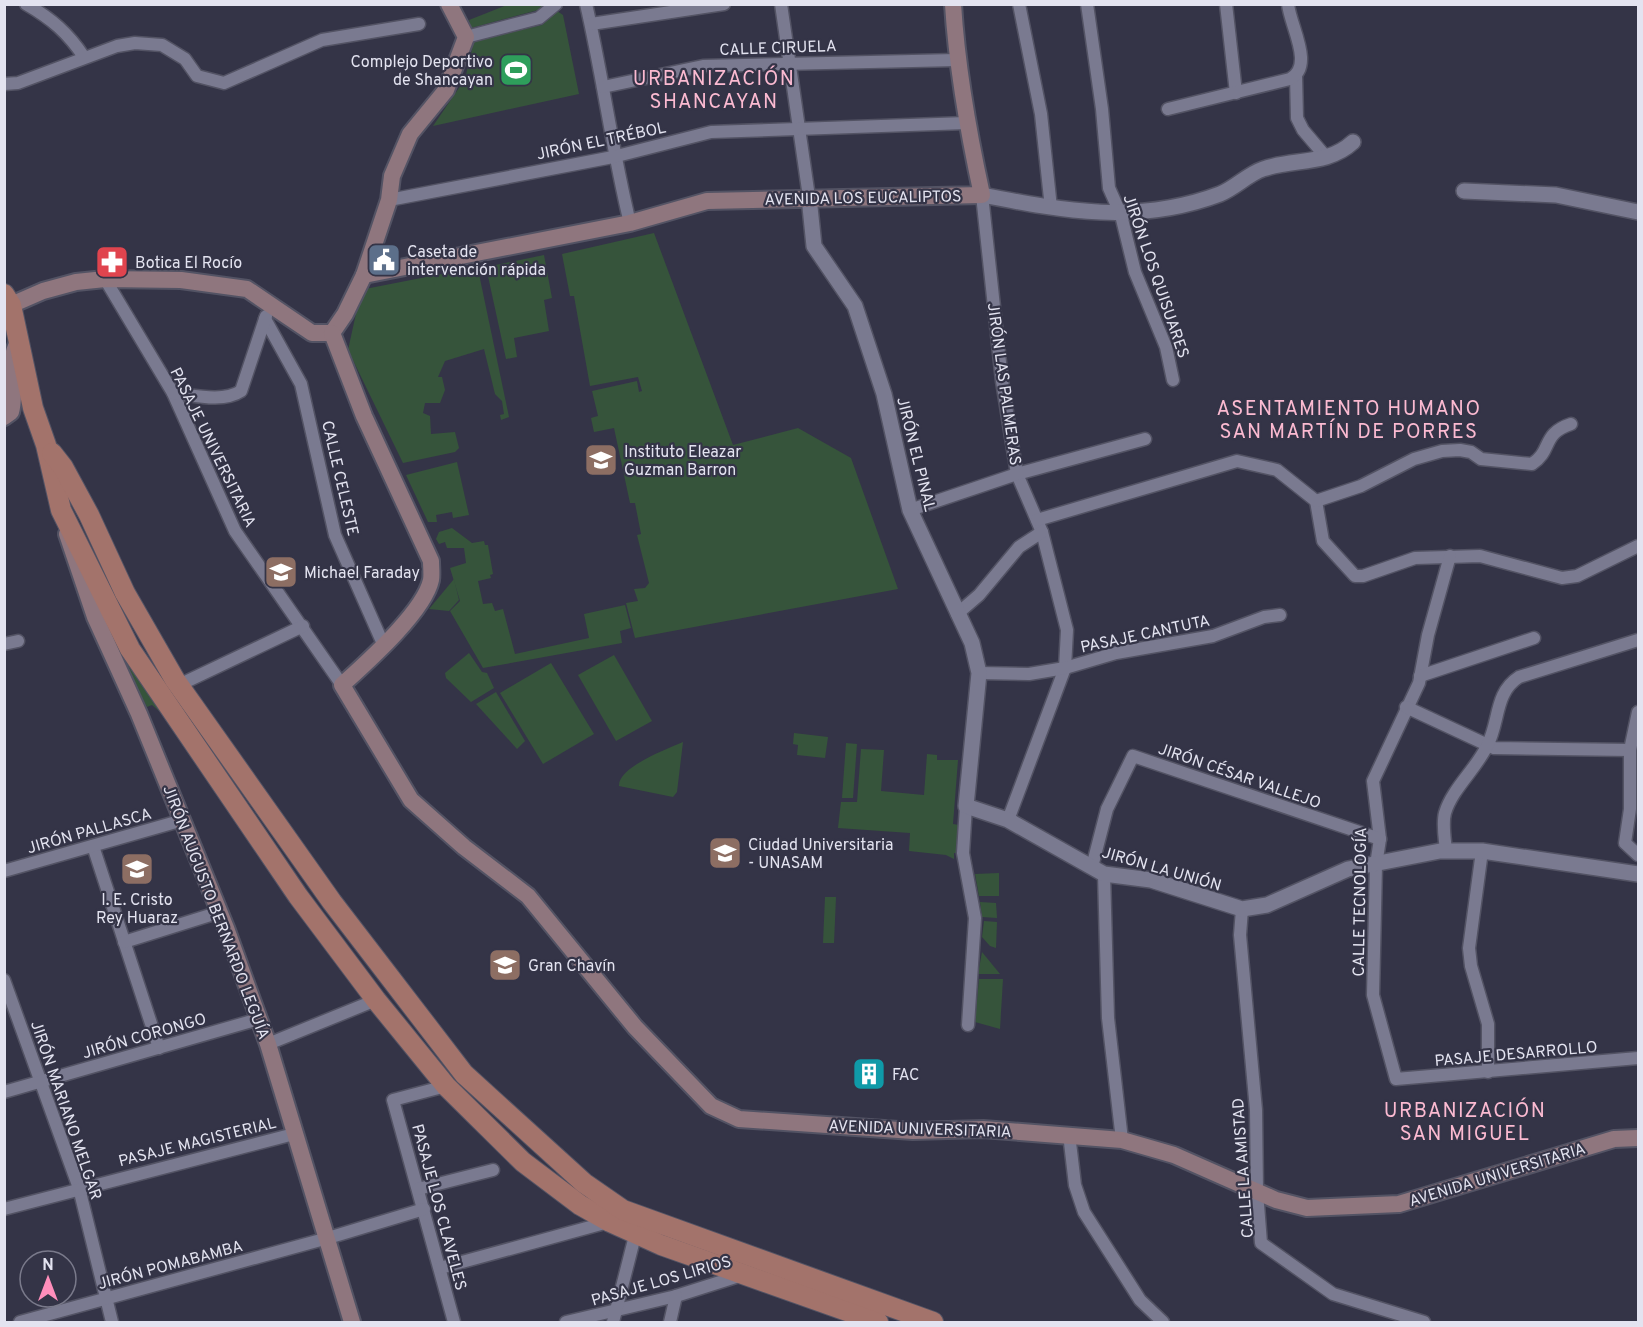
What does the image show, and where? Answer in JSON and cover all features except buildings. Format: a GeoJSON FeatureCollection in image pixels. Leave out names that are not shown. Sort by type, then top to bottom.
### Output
{"type":"FeatureCollection","features":[{"type":"Feature","properties":{"kind":"main road"},"geometry":{"type":"LineString","coordinates":[[332,333],[345,314],[364,275],[389,200],[392,176],[410,134],[446,90],[466,37],[449,4]]}},
{"type":"Feature","properties":{"kind":"main road","name":"JIRÓN LAS PALMERAS"},"geometry":{"type":"LineString","coordinates":[[953,4],[956,60],[966,123],[982,195]]}},
{"type":"Feature","properties":{"kind":"main road","name":"AVENIDA LOS EUCALIPTOS"},"geometry":{"type":"LineString","coordinates":[[364,275],[630,223],[707,201],[982,195]]}},
{"type":"Feature","properties":{"kind":"main road"},"geometry":{"type":"LineString","coordinates":[[332,333],[312,333],[267,311],[248,289],[181,280],[105,279],[76,282],[8,300],[61,510],[130,649],[298,896],[376,1000],[446,1086],[523,1162],[580,1205],[638,1225],[742,1275],[878,1323]]}},
{"type":"Feature","properties":{"kind":"main road"},"geometry":{"type":"LineString","coordinates":[[332,333],[364,416],[431,561],[431,580],[421,601],[384,646],[342,685]]}},
{"type":"Feature","properties":{"kind":"main road"},"geometry":{"type":"LineString","coordinates":[[5,416],[11,412],[14,404],[10,367],[21,346]]}},
{"type":"Feature","properties":{"kind":"main road"},"geometry":{"type":"LineString","coordinates":[[46,445],[67,475],[89,515],[125,593],[179,685],[332,902],[464,1074],[617,1216]]}},
{"type":"Feature","properties":{"kind":"main road","name":"JIRÓN AUGUSTO BERNARDO LEGUÍA"},"geometry":{"type":"LineString","coordinates":[[61,510],[76,568],[94,617],[137,710],[183,820],[220,912],[268,1044],[352,1323]]}},
{"type":"Feature","properties":{"kind":"main road","name":"AVENIDA UNIVERSITARIA"},"geometry":{"type":"LineString","coordinates":[[342,685],[411,800],[464,847],[528,896],[635,1027],[711,1106],[739,1119],[913,1131],[983,1129],[1069,1134],[1122,1140],[1174,1155],[1276,1200],[1307,1208],[1400,1204],[1614,1139],[1638,1138]]}},
{"type":"Feature","properties":{"kind":"main road"},"geometry":{"type":"LineString","coordinates":[[638,1225],[758,1257],[904,1317],[933,1323]]}},
{"type":"Feature","properties":{"kind":"street"},"geometry":{"type":"LineString","coordinates":[[26,4],[54,21],[70,36],[84,57]]}},
{"type":"Feature","properties":{"kind":"street"},"geometry":{"type":"LineString","coordinates":[[466,37],[539,18],[556,4]]}},
{"type":"Feature","properties":{"kind":"street"},"geometry":{"type":"LineString","coordinates":[[586,4],[603,87],[613,157],[630,223]]}},
{"type":"Feature","properties":{"kind":"street"},"geometry":{"type":"LineString","coordinates":[[591,24],[724,4]]}},
{"type":"Feature","properties":{"kind":"street","name":"JIRÓN EL PINAL"},"geometry":{"type":"LineString","coordinates":[[781,4],[801,130],[814,246],[855,306],[881,383],[910,510],[972,643],[979,673],[963,852],[975,918],[968,1025]]}},
{"type":"Feature","properties":{"kind":"street"},"geometry":{"type":"LineString","coordinates":[[1019,4],[1041,114],[1051,208]]}},
{"type":"Feature","properties":{"kind":"street","name":"JIRÓN LOS QUISUARES"},"geometry":{"type":"LineString","coordinates":[[1087,4],[1102,109],[1109,188],[1121,215],[1135,272],[1166,347],[1173,380]]}},
{"type":"Feature","properties":{"kind":"street"},"geometry":{"type":"LineString","coordinates":[[1226,4],[1236,93]]}},
{"type":"Feature","properties":{"kind":"street"},"geometry":{"type":"LineString","coordinates":[[1288,4],[1301,57],[1301,68],[1296,76],[1297,118],[1303,130],[1326,158]]}},
{"type":"Feature","properties":{"kind":"street"},"geometry":{"type":"LineString","coordinates":[[4,84],[18,83],[84,57],[135,42],[162,45],[185,59],[197,76],[224,84],[322,40],[419,24]]}},
{"type":"Feature","properties":{"kind":"street","name":"CALLE CIRUELA"},"geometry":{"type":"LineString","coordinates":[[603,87],[703,66],[790,62],[956,60]]}},
{"type":"Feature","properties":{"kind":"street"},"geometry":{"type":"LineString","coordinates":[[1168,109],[1296,76]]}},
{"type":"Feature","properties":{"kind":"street","name":"JIRÓN EL TRÉBOL"},"geometry":{"type":"LineString","coordinates":[[389,200],[613,157],[711,132],[966,123]]}},
{"type":"Feature","properties":{"kind":"street","name":"AVENIDA LOS EUCALIPTOS"},"geometry":{"type":"LineString","coordinates":[[982,195],[1051,208],[1121,215],[1182,206],[1222,194],[1263,169],[1326,158],[1344,150],[1353,142]]}},
{"type":"Feature","properties":{"kind":"street"},"geometry":{"type":"LineString","coordinates":[[1464,191],[1556,195],[1638,212]]}},
{"type":"Feature","properties":{"kind":"street","name":"JIRÓN LAS PALMERAS"},"geometry":{"type":"LineString","coordinates":[[982,195],[1002,381],[1017,474],[1039,526],[1067,630],[1065,668],[1008,820]]}},
{"type":"Feature","properties":{"kind":"street","name":"PASAJE UNIVERSITARIA"},"geometry":{"type":"LineString","coordinates":[[105,279],[173,393],[235,531],[342,685]]}},
{"type":"Feature","properties":{"kind":"street"},"geometry":{"type":"LineString","coordinates":[[173,393],[224,397],[234,396],[241,391],[267,311]]}},
{"type":"Feature","properties":{"kind":"street","name":"CALLE CELESTE"},"geometry":{"type":"LineString","coordinates":[[267,311],[301,384],[335,535],[384,646]]}},
{"type":"Feature","properties":{"kind":"street"},"geometry":{"type":"LineString","coordinates":[[1316,501],[1361,486],[1414,459],[1442,451],[1460,450],[1482,459],[1532,464],[1539,459],[1551,434],[1571,424]]}},
{"type":"Feature","properties":{"kind":"street"},"geometry":{"type":"LineString","coordinates":[[910,510],[1017,474],[1145,439]]}},
{"type":"Feature","properties":{"kind":"street"},"geometry":{"type":"LineString","coordinates":[[957,614],[979,596],[1039,526],[1237,461],[1277,470],[1316,501],[1323,541],[1355,576],[1363,576],[1415,558],[1480,556],[1562,578],[1577,576],[1638,546]]}},
{"type":"Feature","properties":{"kind":"street","name":"CALLE TECNOLOGÍA"},"geometry":{"type":"LineString","coordinates":[[1396,1079],[1373,995],[1376,864],[1380,839],[1373,782],[1420,676],[1428,635],[1450,556]]}},
{"type":"Feature","properties":{"kind":"street","name":"PASAJE CANTUTA"},"geometry":{"type":"LineString","coordinates":[[979,673],[1029,674],[1065,668],[1116,653],[1213,636],[1264,616],[1280,615]]}},
{"type":"Feature","properties":{"kind":"street"},"geometry":{"type":"LineString","coordinates":[[179,685],[303,626]]}},
{"type":"Feature","properties":{"kind":"street"},"geometry":{"type":"LineString","coordinates":[[1420,676],[1534,638]]}},
{"type":"Feature","properties":{"kind":"street"},"geometry":{"type":"LineString","coordinates":[[4,644],[18,640]]}},
{"type":"Feature","properties":{"kind":"street"},"geometry":{"type":"LineString","coordinates":[[1446,851],[1445,815],[1449,803],[1488,745],[1503,691],[1509,683],[1519,677],[1638,640]]}},
{"type":"Feature","properties":{"kind":"street"},"geometry":{"type":"LineString","coordinates":[[1406,707],[1488,745],[1513,750],[1630,750]]}},
{"type":"Feature","properties":{"kind":"street"},"geometry":{"type":"LineString","coordinates":[[1638,712],[1638,721],[1630,750],[1634,809],[1625,843],[1638,855]]}},
{"type":"Feature","properties":{"kind":"street","name":"JIRÓN CÉSAR VALLEJO"},"geometry":{"type":"LineString","coordinates":[[1122,1140],[1108,1018],[1098,870],[1107,809],[1133,756],[1380,839]]}},
{"type":"Feature","properties":{"kind":"street","name":"JIRÓN LA UNIÓN"},"geometry":{"type":"LineString","coordinates":[[966,806],[1008,820],[1098,870],[1151,880],[1242,909]]}},
{"type":"Feature","properties":{"kind":"street","name":"JIRÓN PALLASCA"},"geometry":{"type":"LineString","coordinates":[[4,871],[183,820]]}},
{"type":"Feature","properties":{"kind":"street"},"geometry":{"type":"LineString","coordinates":[[93,846],[159,1048]]}},
{"type":"Feature","properties":{"kind":"street"},"geometry":{"type":"LineString","coordinates":[[1242,909],[1267,904],[1348,869],[1446,851],[1482,851],[1638,874]]}},
{"type":"Feature","properties":{"kind":"street"},"geometry":{"type":"LineString","coordinates":[[1482,851],[1469,948],[1471,966],[1488,1024],[1488,1072]]}},
{"type":"Feature","properties":{"kind":"street","name":"CALLE LA AMISTAD"},"geometry":{"type":"LineString","coordinates":[[1242,909],[1240,935],[1256,1110],[1257,1192],[1261,1244],[1333,1294],[1424,1323]]}},
{"type":"Feature","properties":{"kind":"street"},"geometry":{"type":"LineString","coordinates":[[123,942],[220,912]]}},
{"type":"Feature","properties":{"kind":"street","name":"JIRÓN MARIANO MELGAR"},"geometry":{"type":"LineString","coordinates":[[4,980],[79,1188],[112,1323]]}},
{"type":"Feature","properties":{"kind":"street"},"geometry":{"type":"LineString","coordinates":[[268,1044],[376,1000]]}},
{"type":"Feature","properties":{"kind":"street","name":"JIRÓN CORONGO"},"geometry":{"type":"LineString","coordinates":[[4,1092],[259,1019]]}},
{"type":"Feature","properties":{"kind":"street","name":"PASAJE DESARROLLO"},"geometry":{"type":"LineString","coordinates":[[1396,1079],[1638,1058]]}},
{"type":"Feature","properties":{"kind":"street","name":"PASAJE LOS CLAVELES"},"geometry":{"type":"LineString","coordinates":[[446,1086],[393,1100],[454,1323]]}},
{"type":"Feature","properties":{"kind":"street","name":"PASAJE MAGISTERIAL"},"geometry":{"type":"LineString","coordinates":[[4,1209],[294,1134]]}},
{"type":"Feature","properties":{"kind":"street"},"geometry":{"type":"LineString","coordinates":[[1069,1134],[1075,1185],[1084,1212],[1140,1300],[1163,1323]]}},
{"type":"Feature","properties":{"kind":"street"},"geometry":{"type":"LineString","coordinates":[[418,1189],[493,1170]]}},
{"type":"Feature","properties":{"kind":"street","name":"JIRÓN POMABAMBA"},"geometry":{"type":"LineString","coordinates":[[20,1323],[328,1238],[424,1209]]}},
{"type":"Feature","properties":{"kind":"street"},"geometry":{"type":"LineString","coordinates":[[440,1268],[617,1216]]}},
{"type":"Feature","properties":{"kind":"street"},"geometry":{"type":"LineString","coordinates":[[614,1317],[638,1225]]}},
{"type":"Feature","properties":{"kind":"street","name":"PASAJE LOS LIRIOS"},"geometry":{"type":"LineString","coordinates":[[566,1323],[614,1317],[742,1275],[758,1257]]}},
{"type":"Feature","properties":{"kind":"street"},"geometry":{"type":"LineString","coordinates":[[674,1320],[676,1296]]}},
{"type":"Feature","properties":{"kind":"green space"},"geometry":{"type":"Polygon","coordinates":[[[507,5],[547,5],[542,9],[471,28],[469,20],[507,5]]]}},
{"type":"Feature","properties":{"kind":"green space"},"geometry":{"type":"Polygon","coordinates":[[[557,11],[563,15],[579,94],[433,126],[465,79],[474,41],[542,25],[557,11]]]}},
{"type":"Feature","properties":{"kind":"green space"},"geometry":{"type":"Polygon","coordinates":[[[654,233],[733,445],[798,428],[851,458],[898,589],[635,638],[626,603],[638,601],[634,589],[645,588],[649,583],[637,535],[641,534],[635,503],[630,503],[614,428],[594,432],[591,418],[598,416],[592,391],[637,381],[639,392],[642,391],[638,377],[590,386],[574,296],[570,296],[562,254],[654,233]]]}},
{"type":"Feature","properties":{"kind":"green space"},"geometry":{"type":"Polygon","coordinates":[[[544,255],[552,298],[544,300],[549,331],[514,338],[517,357],[506,359],[486,267],[544,255]]]}},
{"type":"Feature","properties":{"kind":"green space"},"geometry":{"type":"Polygon","coordinates":[[[467,269],[468,277],[479,274],[509,417],[501,420],[500,415],[504,414],[502,401],[495,394],[484,349],[445,361],[438,377],[442,377],[445,390],[440,403],[425,403],[423,413],[430,416],[431,434],[455,432],[459,448],[455,452],[403,463],[348,350],[357,309],[365,289],[467,269]]]}},
{"type":"Feature","properties":{"kind":"green space"},"geometry":{"type":"Polygon","coordinates":[[[457,462],[469,515],[453,518],[452,512],[436,515],[437,522],[428,522],[406,475],[457,462]]]}},
{"type":"Feature","properties":{"kind":"green space"},"geometry":{"type":"Polygon","coordinates":[[[452,528],[472,543],[484,541],[485,545],[488,545],[493,574],[490,575],[491,578],[478,581],[483,604],[492,603],[495,611],[503,609],[515,654],[589,638],[584,614],[625,605],[631,628],[620,631],[622,643],[483,668],[450,611],[460,601],[450,568],[466,563],[464,548],[447,548],[445,542],[439,544],[436,539],[439,532],[452,528]]]}},
{"type":"Feature","properties":{"kind":"green space"},"geometry":{"type":"Polygon","coordinates":[[[454,579],[459,600],[449,611],[429,609],[454,579]]]}},
{"type":"Feature","properties":{"kind":"green space"},"geometry":{"type":"Polygon","coordinates":[[[106,622],[166,705],[159,711],[152,705],[147,707],[106,622]]]}},
{"type":"Feature","properties":{"kind":"green space"},"geometry":{"type":"Polygon","coordinates":[[[469,653],[482,672],[487,673],[494,688],[471,702],[446,678],[445,673],[469,653]]]}},
{"type":"Feature","properties":{"kind":"green space"},"geometry":{"type":"Polygon","coordinates":[[[614,655],[652,721],[616,741],[578,675],[614,655]]]}},
{"type":"Feature","properties":{"kind":"green space"},"geometry":{"type":"Polygon","coordinates":[[[551,663],[594,734],[543,764],[500,693],[551,663]]]}},
{"type":"Feature","properties":{"kind":"green space"},"geometry":{"type":"Polygon","coordinates":[[[496,692],[525,741],[517,749],[476,704],[496,692]]]}},
{"type":"Feature","properties":{"kind":"green space"},"geometry":{"type":"Polygon","coordinates":[[[794,733],[828,737],[825,758],[797,755],[798,745],[793,744],[794,733]]]}},
{"type":"Feature","properties":{"kind":"green space"},"geometry":{"type":"Polygon","coordinates":[[[683,742],[677,792],[673,797],[619,786],[626,772],[655,754],[683,742]]]}},
{"type":"Feature","properties":{"kind":"green space"},"geometry":{"type":"Polygon","coordinates":[[[846,743],[857,744],[853,798],[842,798],[846,743]]]}},
{"type":"Feature","properties":{"kind":"green space"},"geometry":{"type":"Polygon","coordinates":[[[861,749],[884,750],[881,791],[924,795],[927,754],[937,755],[937,760],[958,760],[953,824],[959,825],[958,853],[954,853],[954,859],[946,855],[909,851],[910,833],[838,828],[841,802],[857,802],[861,749]]]}},
{"type":"Feature","properties":{"kind":"green space"},"geometry":{"type":"Polygon","coordinates":[[[999,873],[999,896],[979,896],[975,874],[999,873]]]}},
{"type":"Feature","properties":{"kind":"green space"},"geometry":{"type":"Polygon","coordinates":[[[825,897],[836,897],[834,943],[823,943],[825,897]]]}},
{"type":"Feature","properties":{"kind":"green space"},"geometry":{"type":"Polygon","coordinates":[[[980,902],[996,903],[997,918],[982,917],[980,902]]]}},
{"type":"Feature","properties":{"kind":"green space"},"geometry":{"type":"Polygon","coordinates":[[[984,921],[997,922],[996,948],[990,946],[982,937],[984,921]]]}},
{"type":"Feature","properties":{"kind":"green space"},"geometry":{"type":"Polygon","coordinates":[[[982,952],[1000,974],[978,974],[982,952]]]}},
{"type":"Feature","properties":{"kind":"green space"},"geometry":{"type":"Polygon","coordinates":[[[979,979],[1003,979],[1000,1029],[975,1022],[979,979]]]}},
{"type":"Feature","properties":{"kind":"place","name":"Complejo Deportivo de Shancayan"},"geometry":{"type":"Point","coordinates":[516,70]}},
{"type":"Feature","properties":{"kind":"place","name":"Caseta de intervención rápida"},"geometry":{"type":"Point","coordinates":[384,260]}},
{"type":"Feature","properties":{"kind":"place","name":"Botica El Rocío"},"geometry":{"type":"Point","coordinates":[112,262]}},
{"type":"Feature","properties":{"kind":"place","name":"Instituto Eleazar Guzman Barron"},"geometry":{"type":"Point","coordinates":[601,460]}},
{"type":"Feature","properties":{"kind":"place","name":"Michael Faraday"},"geometry":{"type":"Point","coordinates":[281,572]}},
{"type":"Feature","properties":{"kind":"place","name":"Ciudad Universitaria - UNASAM"},"geometry":{"type":"Point","coordinates":[725,853]}},
{"type":"Feature","properties":{"kind":"place","name":"I. E. Cristo Rey Huaraz"},"geometry":{"type":"Point","coordinates":[137,869]}},
{"type":"Feature","properties":{"kind":"place","name":"Gran Chavín"},"geometry":{"type":"Point","coordinates":[505,965]}},
{"type":"Feature","properties":{"kind":"place","name":"FAC"},"geometry":{"type":"Point","coordinates":[869,1074]}},
{"type":"Feature","properties":{"kind":"district","name":"URBANIZACIÓN SHANCAYAN"},"geometry":{"type":"Point","coordinates":[714,90]}},
{"type":"Feature","properties":{"kind":"district","name":"ASENTAMIENTO HUMANO SAN MARTÍN DE PORRES"},"geometry":{"type":"Point","coordinates":[1349,420]}},
{"type":"Feature","properties":{"kind":"district","name":"URBANIZACIÓN SAN MIGUEL"},"geometry":{"type":"Point","coordinates":[1465,1122]}}]}
